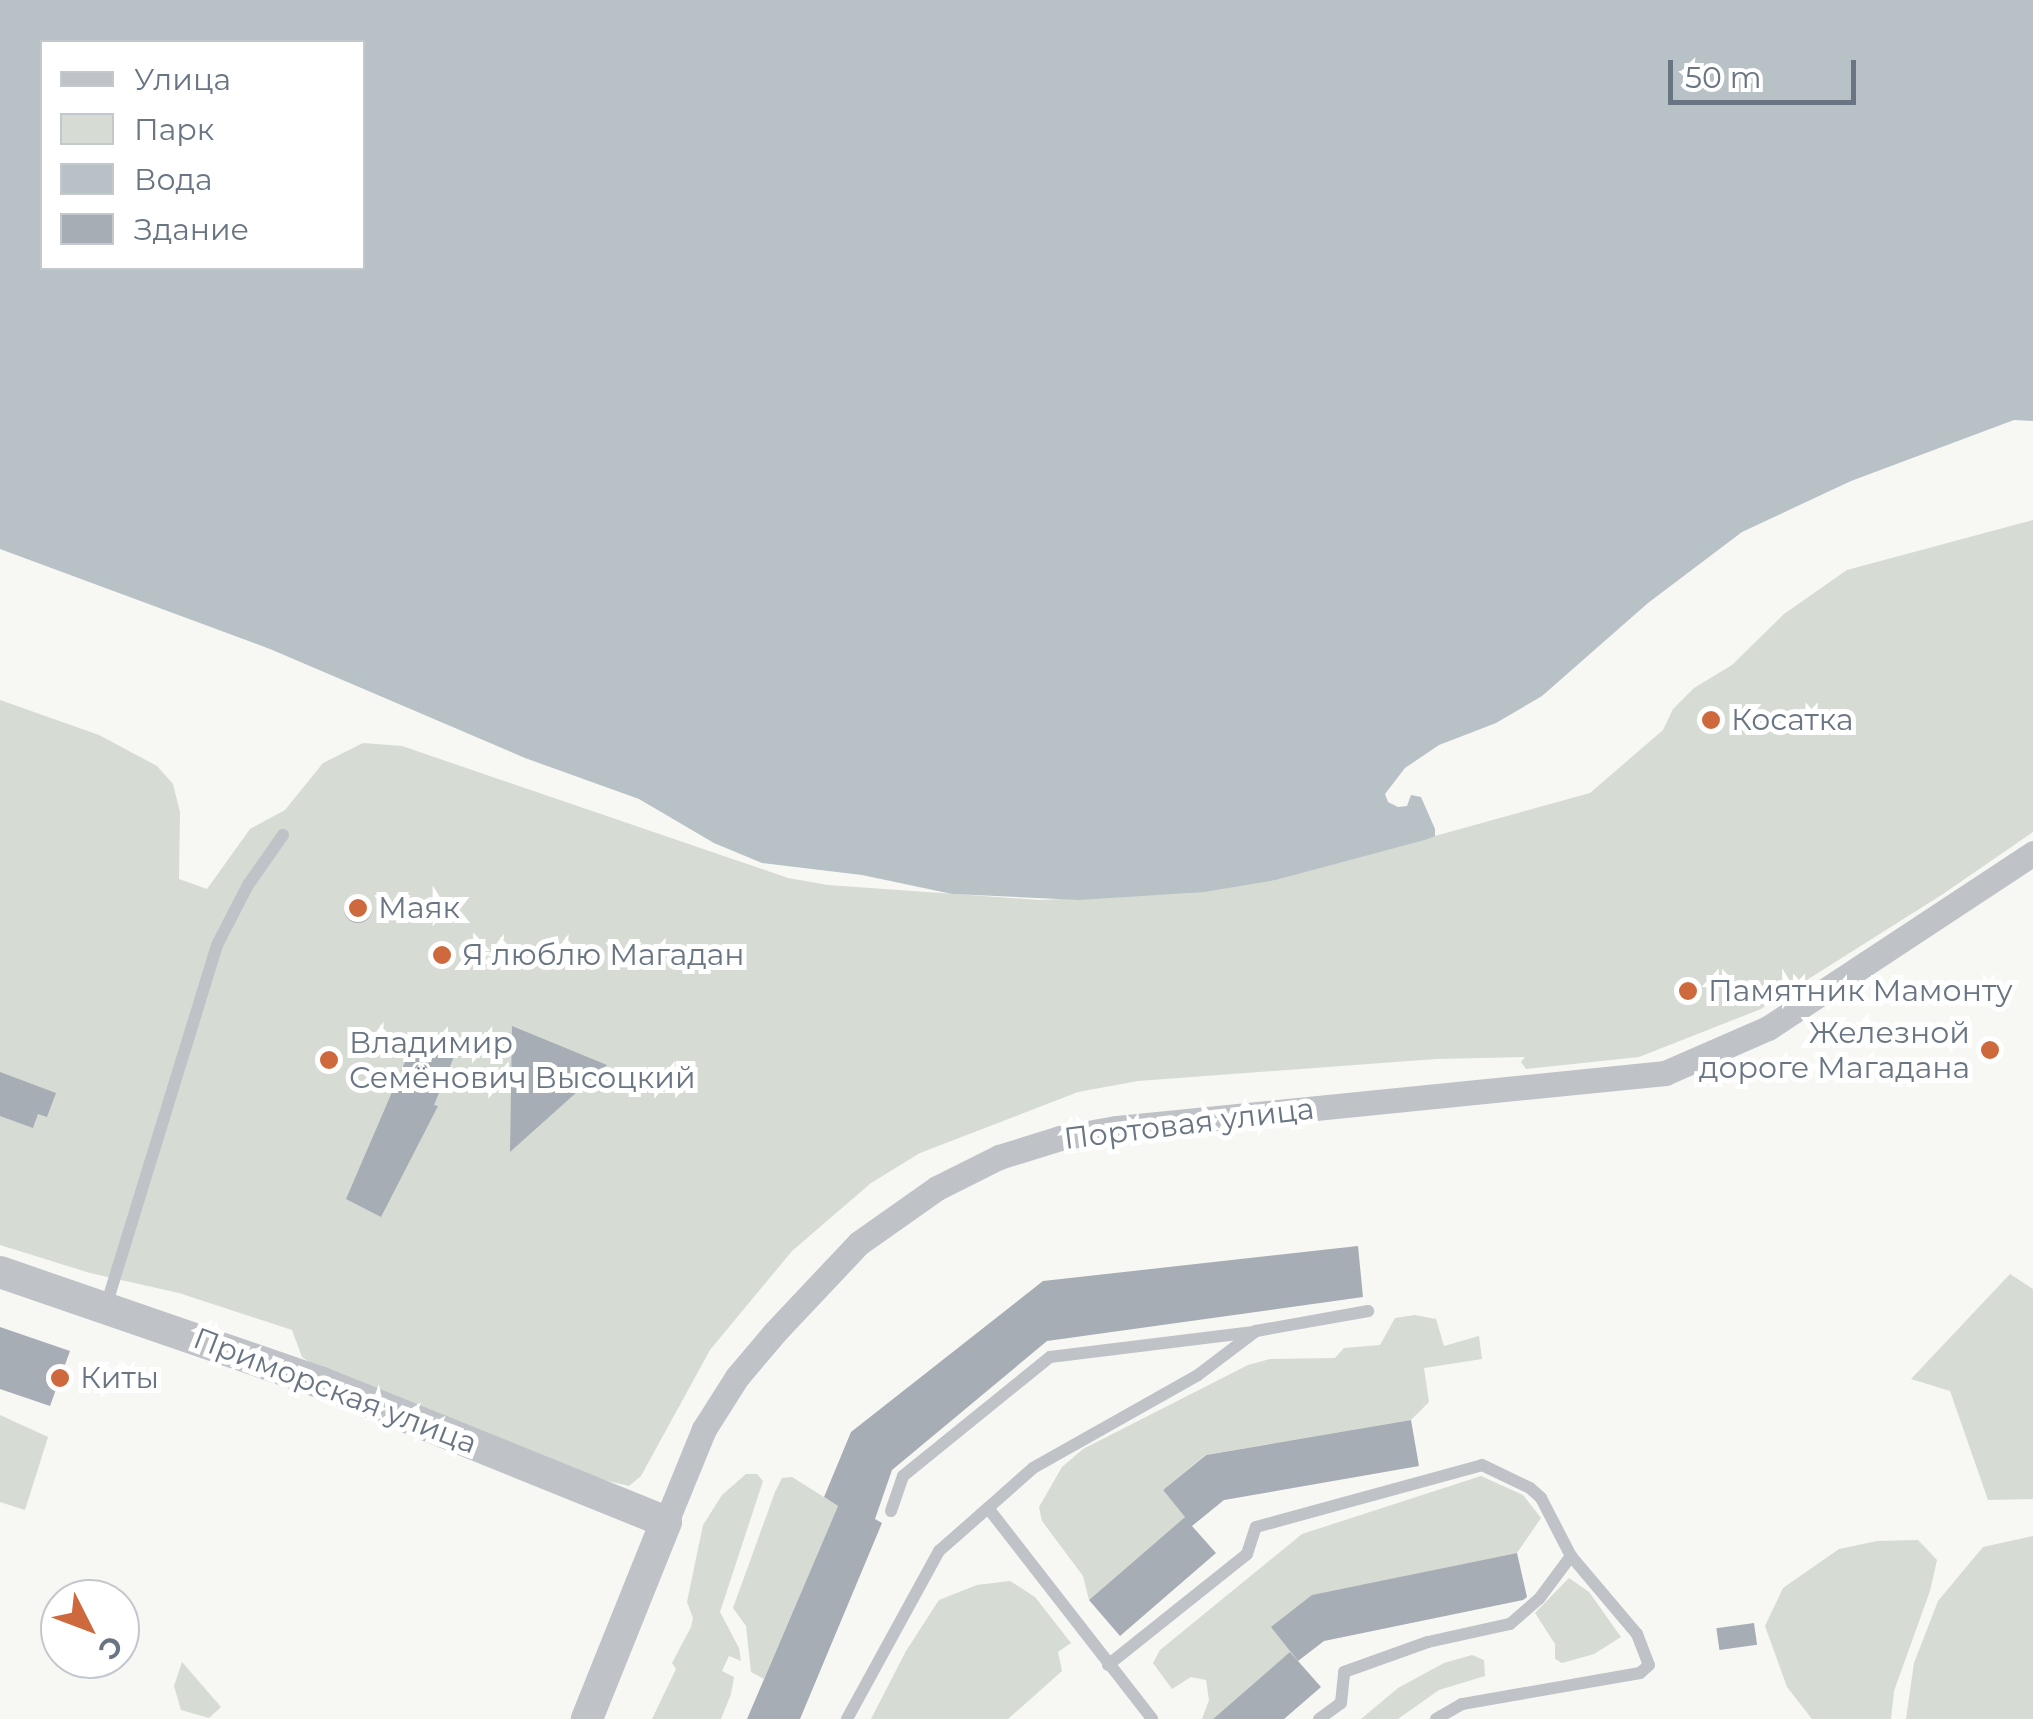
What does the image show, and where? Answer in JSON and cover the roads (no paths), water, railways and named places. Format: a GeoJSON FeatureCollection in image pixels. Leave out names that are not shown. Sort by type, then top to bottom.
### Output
{"type":"FeatureCollection","features":[{"type":"Feature","properties":{"kind":"street","name":"Портовая улица"},"geometry":{"type":"LineString","coordinates":[[587,1719],[704,1429],[737,1377],[859,1243],[937,1188],[999,1157],[1060,1138],[1666,1073],[1768,1028],[2033,854]]}},
{"type":"Feature","properties":{"kind":"street","name":"Приморская улица"},"geometry":{"type":"LineString","coordinates":[[0,1272],[320,1382],[666,1522]]}},
{"type":"Feature","properties":{"kind":"lane"},"geometry":{"type":"LineString","coordinates":[[106,1306],[217,945],[256,872],[283,835]]}},
{"type":"Feature","properties":{"kind":"lane"},"geometry":{"type":"LineString","coordinates":[[891,1511],[903,1476],[1050,1358],[1256,1332],[1368,1312]]}},
{"type":"Feature","properties":{"kind":"lane"},"geometry":{"type":"LineString","coordinates":[[848,1719],[930,1564],[959,1529],[1033,1468],[1198,1375],[1256,1332]]}},
{"type":"Feature","properties":{"kind":"lane"},"geometry":{"type":"LineString","coordinates":[[1108,1665],[1247,1554],[1256,1527],[1482,1465],[1530,1488],[1541,1498],[1571,1556],[1637,1634],[1649,1665],[1640,1673],[1462,1704],[1436,1719]]}},
{"type":"Feature","properties":{"kind":"lane"},"geometry":{"type":"LineString","coordinates":[[988,1508],[1152,1719]]}},
{"type":"Feature","properties":{"kind":"lane"},"geometry":{"type":"LineString","coordinates":[[1319,1719],[1341,1703],[1344,1672],[1428,1642],[1510,1624],[1539,1599],[1571,1556]]}},
{"type":"Feature","properties":{"kind":"water"},"geometry":{"type":"Polygon","coordinates":[[[0,0],[2033,0],[2033,421],[2014,420],[1851,481],[1742,532],[1648,603],[1542,696],[1496,723],[1439,745],[1405,768],[1385,794],[1388,802],[1398,807],[1407,806],[1411,795],[1421,797],[1435,829],[1435,836],[1428,839],[1276,880],[1204,892],[1079,900],[952,894],[862,875],[762,863],[714,843],[639,799],[525,758],[270,649],[0,549],[0,0]]]}},
{"type":"Feature","properties":{"kind":"place","name":"Косатка"},"geometry":{"type":"Point","coordinates":[1711,720]}},
{"type":"Feature","properties":{"kind":"place","name":"Маяк"},"geometry":{"type":"Point","coordinates":[358,908]}},
{"type":"Feature","properties":{"kind":"place","name":"Я люблю Магадан"},"geometry":{"type":"Point","coordinates":[442,955]}},
{"type":"Feature","properties":{"kind":"place","name":"Памятник Мамонту"},"geometry":{"type":"Point","coordinates":[1688,991]}},
{"type":"Feature","properties":{"kind":"place","name":"Железной дороге Магадана"},"geometry":{"type":"Point","coordinates":[1990,1050]}},
{"type":"Feature","properties":{"kind":"place","name":"Владимир Семёнович Высоцкий"},"geometry":{"type":"Point","coordinates":[329,1060]}},
{"type":"Feature","properties":{"kind":"place","name":"Киты"},"geometry":{"type":"Point","coordinates":[60,1378]}}]}
